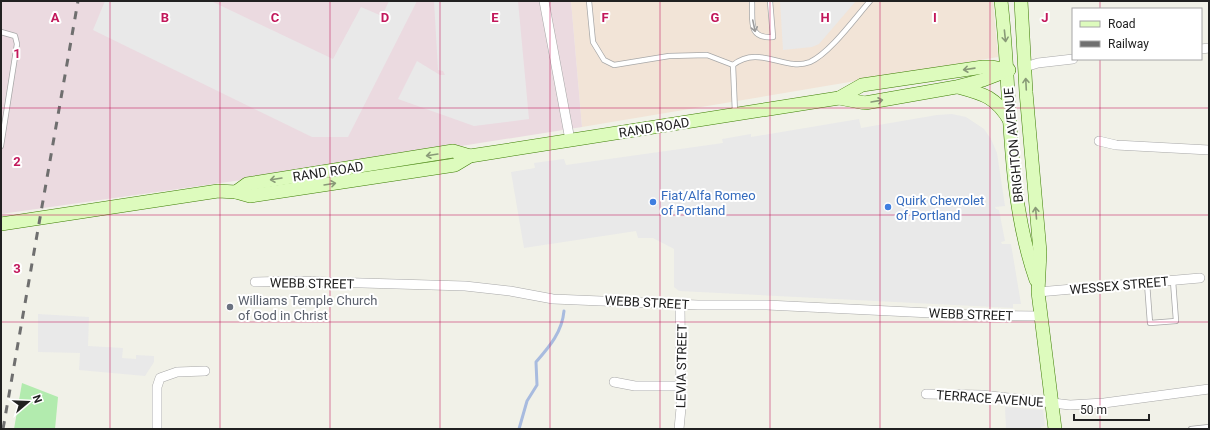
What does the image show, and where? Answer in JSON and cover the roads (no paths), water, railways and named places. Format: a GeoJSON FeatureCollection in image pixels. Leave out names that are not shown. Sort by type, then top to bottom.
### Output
{"type":"FeatureCollection","features":[{"type":"Feature","properties":{"kind":"main road","name":"BRIGHTON AVENUE"},"geometry":{"type":"LineString","coordinates":[[1001,1],[1006,39],[1010,121],[1021,222],[1027,253],[1038,289]]}},
{"type":"Feature","properties":{"kind":"main road","name":"BRIGHTON AVENUE"},"geometry":{"type":"LineString","coordinates":[[1021,1],[1040,252],[1038,289],[1040,316],[1053,402],[1055,429]]}},
{"type":"Feature","properties":{"kind":"main road","name":"RAND ROAD"},"geometry":{"type":"LineString","coordinates":[[839,98],[862,85],[991,66],[1007,70]]}},
{"type":"Feature","properties":{"kind":"main road","name":"RAND ROAD"},"geometry":{"type":"LineString","coordinates":[[1,224],[218,191],[236,192],[246,184],[453,151],[470,156],[839,98],[866,103],[956,87],[983,80],[1007,70],[1025,67]]}},
{"type":"Feature","properties":{"kind":"main road"},"geometry":{"type":"LineString","coordinates":[[956,87],[982,94],[995,101],[1010,121]]}},
{"type":"Feature","properties":{"kind":"street"},"geometry":{"type":"LineString","coordinates":[[544,1],[570,140]]}},
{"type":"Feature","properties":{"kind":"street"},"geometry":{"type":"LineString","coordinates":[[1025,67],[1038,63],[1072,59]]}},
{"type":"Feature","properties":{"kind":"street"},"geometry":{"type":"LineString","coordinates":[[1100,141],[1116,145],[1209,150]]}},
{"type":"Feature","properties":{"kind":"street","name":"WESSEX STREET"},"geometry":{"type":"LineString","coordinates":[[1038,289],[1147,283],[1200,278]]}},
{"type":"Feature","properties":{"kind":"street","name":"WEBB STREET"},"geometry":{"type":"LineString","coordinates":[[255,282],[294,281],[465,286],[510,291],[553,299],[1040,316]]}},
{"type":"Feature","properties":{"kind":"street","name":"LEVIA STREET"},"geometry":{"type":"LineString","coordinates":[[679,429],[681,386],[680,304]]}},
{"type":"Feature","properties":{"kind":"street"},"geometry":{"type":"LineString","coordinates":[[157,429],[157,387],[160,378],[177,372],[205,371]]}},
{"type":"Feature","properties":{"kind":"street"},"geometry":{"type":"LineString","coordinates":[[614,382],[635,386],[681,386]]}},
{"type":"Feature","properties":{"kind":"street","name":"TERRACE AVENUE"},"geometry":{"type":"LineString","coordinates":[[926,394],[982,395],[1070,405],[1104,404],[1209,389]]}},
{"type":"Feature","properties":{"kind":"lane"},"geometry":{"type":"LineString","coordinates":[[589,1],[593,42],[604,60],[614,65],[669,56],[707,55],[733,65]]}},
{"type":"Feature","properties":{"kind":"lane"},"geometry":{"type":"LineString","coordinates":[[752,1],[754,30],[757,35],[763,37],[773,36],[770,1]]}},
{"type":"Feature","properties":{"kind":"lane"},"geometry":{"type":"LineString","coordinates":[[733,65],[747,57],[772,58],[791,63],[808,63],[821,56],[870,1]]}},
{"type":"Feature","properties":{"kind":"lane"},"geometry":{"type":"LineString","coordinates":[[1,32],[15,36],[17,44],[1,146]]}},
{"type":"Feature","properties":{"kind":"lane"},"geometry":{"type":"LineString","coordinates":[[733,65],[735,114]]}},
{"type":"Feature","properties":{"kind":"lane"},"geometry":{"type":"LineString","coordinates":[[1147,283],[1150,323],[1176,321],[1174,281]]}},
{"type":"Feature","properties":{"kind":"lane"},"geometry":{"type":"LineString","coordinates":[[1191,429],[1209,427]]}},
{"type":"Feature","properties":{"kind":"waterway"},"geometry":{"type":"LineString","coordinates":[[519,429],[527,401],[537,385],[536,362],[558,332],[561,326],[564,311]]}},
{"type":"Feature","properties":{"kind":"railway"},"geometry":{"type":"LineString","coordinates":[[3,429],[78,1]]}},
{"type":"Feature","properties":{"kind":"place","name":"Fiat/Alfa Romeo of Portland"},"geometry":{"type":"Point","coordinates":[653,202]}},
{"type":"Feature","properties":{"kind":"place","name":"Quirk Chevrolet of Portland"},"geometry":{"type":"Point","coordinates":[888,207]}},
{"type":"Feature","properties":{"kind":"place","name":"Williams Temple Church of God in Christ"},"geometry":{"type":"Point","coordinates":[230,307]}}]}
